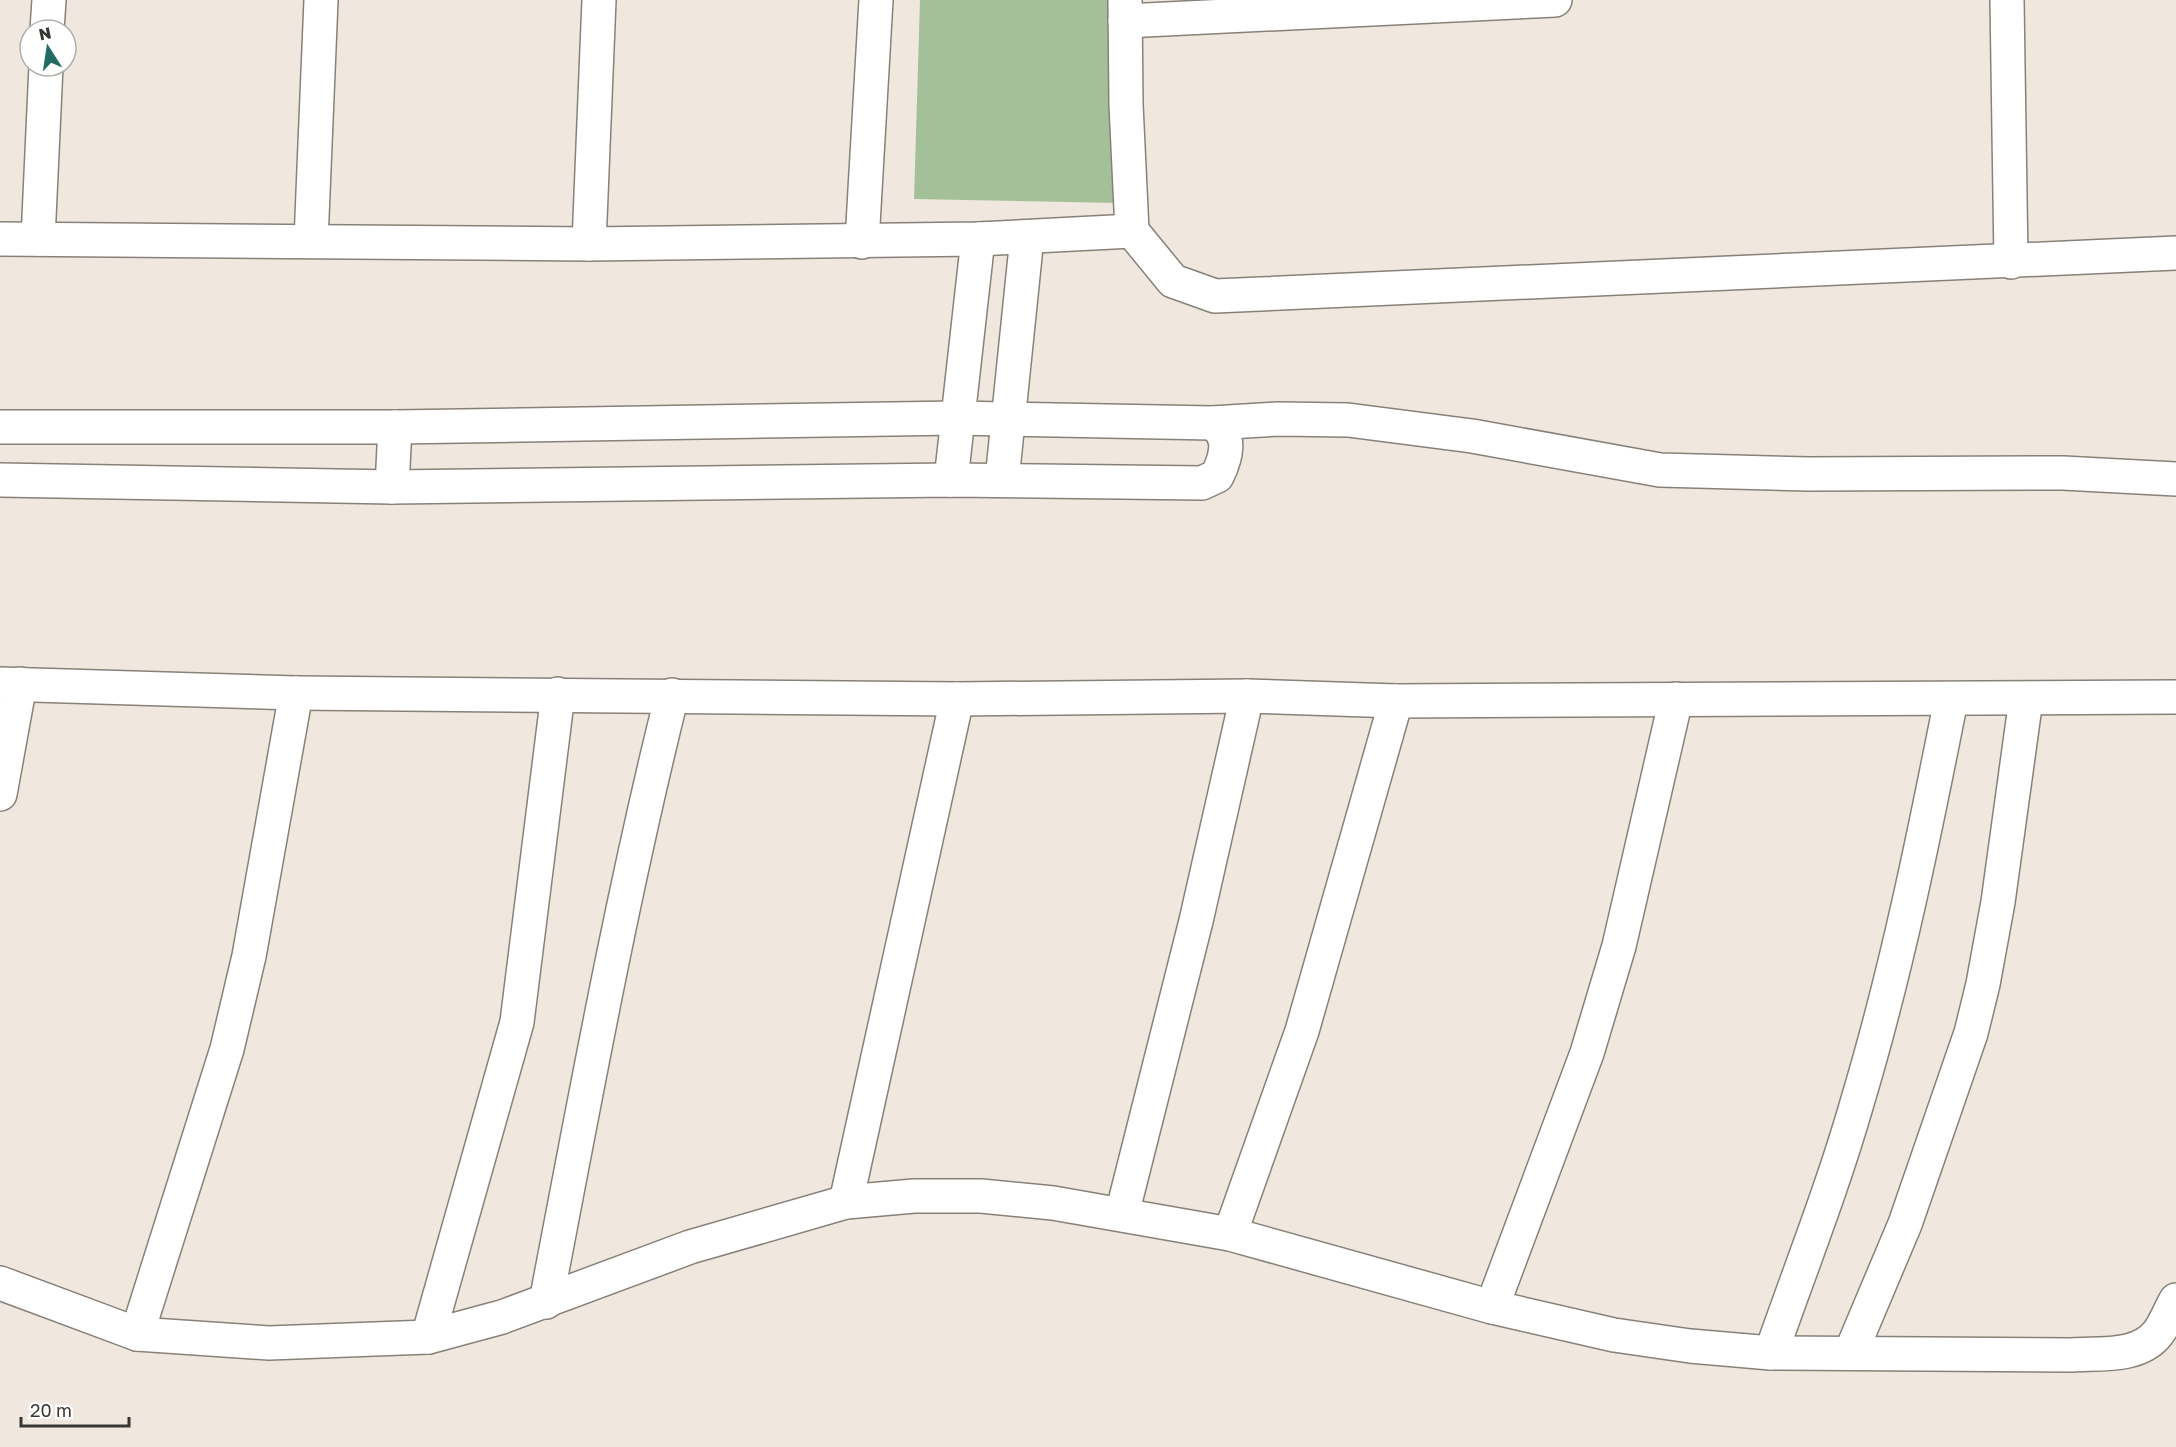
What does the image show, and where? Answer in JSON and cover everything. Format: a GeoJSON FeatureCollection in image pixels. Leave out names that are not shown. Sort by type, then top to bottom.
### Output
{"type":"FeatureCollection","features":[{"type":"Feature","properties":{"kind":"street"},"geometry":{"type":"LineString","coordinates":[[48,18],[49,0]]}},
{"type":"Feature","properties":{"kind":"street"},"geometry":{"type":"LineString","coordinates":[[311,241],[321,0]]}},
{"type":"Feature","properties":{"kind":"street"},"geometry":{"type":"LineString","coordinates":[[589,244],[599,0]]}},
{"type":"Feature","properties":{"kind":"street"},"geometry":{"type":"LineString","coordinates":[[862,242],[876,0]]}},
{"type":"Feature","properties":{"kind":"street"},"geometry":{"type":"LineString","coordinates":[[1555,0],[1125,10],[1125,104],[1132,231],[1173,281],[1215,296],[2176,253]]}},
{"type":"Feature","properties":{"kind":"street"},"geometry":{"type":"LineString","coordinates":[[2007,0],[2011,262]]}},
{"type":"Feature","properties":{"kind":"street"},"geometry":{"type":"LineString","coordinates":[[38,239],[45,78]]}},
{"type":"Feature","properties":{"kind":"street"},"geometry":{"type":"LineString","coordinates":[[0,239],[589,244],[862,242],[1132,231]]}},
{"type":"Feature","properties":{"kind":"street"},"geometry":{"type":"LineString","coordinates":[[1002,480],[1006,421],[1027,237]]}},
{"type":"Feature","properties":{"kind":"street"},"geometry":{"type":"LineString","coordinates":[[951,480],[978,239]]}},
{"type":"Feature","properties":{"kind":"street"},"geometry":{"type":"LineString","coordinates":[[0,427],[395,427],[957,418],[1006,421],[1212,423],[1278,419],[1348,420],[1472,436],[1660,470],[1809,474],[2063,473],[2176,479]]}},
{"type":"Feature","properties":{"kind":"street"},"geometry":{"type":"LineString","coordinates":[[0,480],[392,487],[951,480],[1202,483],[1217,476],[1227,450],[1224,433],[1212,423]]}},
{"type":"Feature","properties":{"kind":"street"},"geometry":{"type":"LineString","coordinates":[[392,487],[395,427]]}},
{"type":"Feature","properties":{"kind":"street"},"geometry":{"type":"LineString","coordinates":[[0,794],[10,684],[296,693],[957,699],[1247,696],[1396,701],[1951,700],[2176,697]]}},
{"type":"Feature","properties":{"kind":"street"},"geometry":{"type":"LineString","coordinates":[[137,1334],[227,1049],[249,956],[296,693]]}},
{"type":"Feature","properties":{"kind":"street"},"geometry":{"type":"LineString","coordinates":[[428,1337],[517,1022],[558,694]]}},
{"type":"Feature","properties":{"kind":"street"},"geometry":{"type":"LineString","coordinates":[[546,1302],[624,900],[672,695]]}},
{"type":"Feature","properties":{"kind":"street"},"geometry":{"type":"LineString","coordinates":[[1122,1214],[1196,921],[1247,696]]}},
{"type":"Feature","properties":{"kind":"street"},"geometry":{"type":"LineString","coordinates":[[846,1202],[957,699]]}},
{"type":"Feature","properties":{"kind":"street"},"geometry":{"type":"LineString","coordinates":[[1492,1307],[1587,1053],[1618,946],[1676,699]]}},
{"type":"Feature","properties":{"kind":"street"},"geometry":{"type":"LineString","coordinates":[[1851,1352],[1905,1224],[1971,1033],[1983,984],[1998,902],[2026,699]]}},
{"type":"Feature","properties":{"kind":"street"},"geometry":{"type":"LineString","coordinates":[[1771,1353],[1857,1105],[1915,882],[1951,700]]}},
{"type":"Feature","properties":{"kind":"street"},"geometry":{"type":"LineString","coordinates":[[1230,1234],[1302,1031],[1396,701]]}},
{"type":"Feature","properties":{"kind":"street"},"geometry":{"type":"LineString","coordinates":[[0,1283],[137,1334],[269,1343],[428,1337],[502,1317],[546,1302],[690,1247],[846,1202],[914,1196],[981,1196],[1053,1203],[1230,1234],[1492,1307],[1614,1335],[1690,1346],[1771,1353],[2072,1355],[2122,1352],[2139,1348],[2158,1334],[2176,1299]]}},
{"type":"Feature","properties":{"kind":"green space"},"geometry":{"type":"Polygon","coordinates":[[[920,0],[1114,0],[1117,203],[914,199],[920,0]]]}}]}
